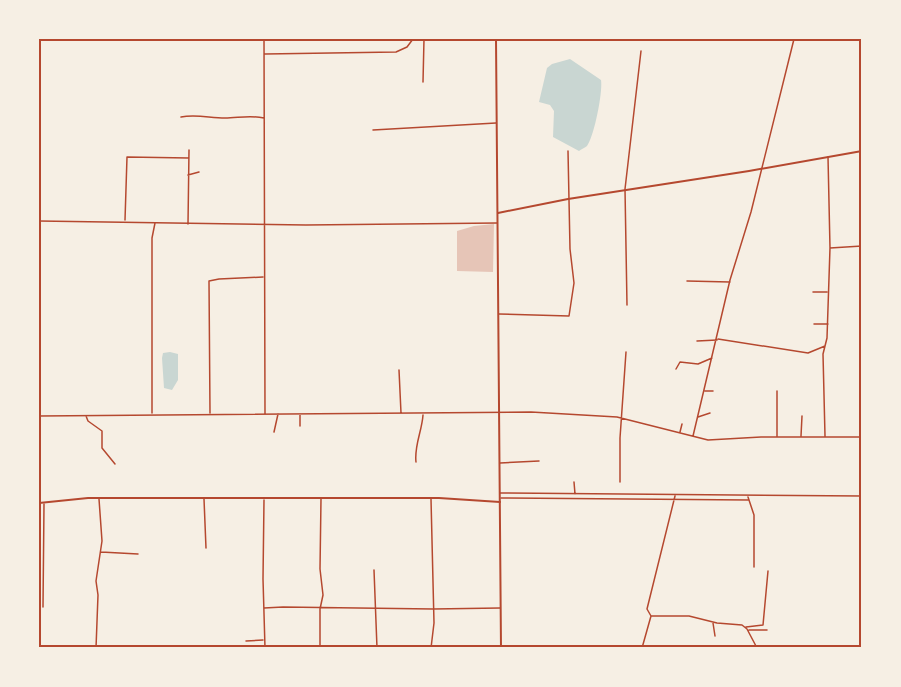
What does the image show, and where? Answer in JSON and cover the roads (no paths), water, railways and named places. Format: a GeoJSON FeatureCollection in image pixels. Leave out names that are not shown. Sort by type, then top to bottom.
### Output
{"type":"FeatureCollection","features":[{"type":"Feature","properties":{"kind":"street"},"geometry":{"type":"LineString","coordinates":[[264,39],[265,414]]}},
{"type":"Feature","properties":{"kind":"street"},"geometry":{"type":"LineString","coordinates":[[265,54],[396,52],[407,47],[413,39]]}},
{"type":"Feature","properties":{"kind":"street"},"geometry":{"type":"LineString","coordinates":[[423,82],[424,39]]}},
{"type":"Feature","properties":{"kind":"street"},"geometry":{"type":"LineString","coordinates":[[496,39],[501,648]]}},
{"type":"Feature","properties":{"kind":"street"},"geometry":{"type":"LineString","coordinates":[[693,437],[730,282],[751,212],[794,39]]}},
{"type":"Feature","properties":{"kind":"street"},"geometry":{"type":"LineString","coordinates":[[627,305],[625,189],[641,51]]}},
{"type":"Feature","properties":{"kind":"street"},"geometry":{"type":"LineString","coordinates":[[181,117],[192,114],[225,118],[250,116],[264,118]]}},
{"type":"Feature","properties":{"kind":"street"},"geometry":{"type":"LineString","coordinates":[[373,130],[497,123]]}},
{"type":"Feature","properties":{"kind":"street"},"geometry":{"type":"LineString","coordinates":[[188,224],[189,150]]}},
{"type":"Feature","properties":{"kind":"street"},"geometry":{"type":"LineString","coordinates":[[498,314],[569,316],[574,283],[570,249],[568,151]]}},
{"type":"Feature","properties":{"kind":"street"},"geometry":{"type":"LineString","coordinates":[[498,213],[625,189],[862,151]]}},
{"type":"Feature","properties":{"kind":"street"},"geometry":{"type":"LineString","coordinates":[[825,436],[823,354],[828,324],[830,248],[828,156]]}},
{"type":"Feature","properties":{"kind":"street"},"geometry":{"type":"LineString","coordinates":[[125,221],[127,157],[189,158]]}},
{"type":"Feature","properties":{"kind":"street"},"geometry":{"type":"LineString","coordinates":[[188,175],[199,172]]}},
{"type":"Feature","properties":{"kind":"street"},"geometry":{"type":"LineString","coordinates":[[39,221],[188,224],[498,223]]}},
{"type":"Feature","properties":{"kind":"street"},"geometry":{"type":"LineString","coordinates":[[152,414],[152,238],[154,223]]}},
{"type":"Feature","properties":{"kind":"street"},"geometry":{"type":"LineString","coordinates":[[830,248],[862,246]]}},
{"type":"Feature","properties":{"kind":"street"},"geometry":{"type":"LineString","coordinates":[[210,414],[209,281],[264,277]]}},
{"type":"Feature","properties":{"kind":"street"},"geometry":{"type":"LineString","coordinates":[[687,281],[730,282]]}},
{"type":"Feature","properties":{"kind":"street"},"geometry":{"type":"LineString","coordinates":[[813,292],[829,292]]}},
{"type":"Feature","properties":{"kind":"street"},"geometry":{"type":"LineString","coordinates":[[814,324],[828,324]]}},
{"type":"Feature","properties":{"kind":"street"},"geometry":{"type":"LineString","coordinates":[[697,341],[717,339],[808,353],[826,345]]}},
{"type":"Feature","properties":{"kind":"street"},"geometry":{"type":"LineString","coordinates":[[620,482],[620,438],[626,352]]}},
{"type":"Feature","properties":{"kind":"street"},"geometry":{"type":"LineString","coordinates":[[676,369],[680,362],[698,364],[713,358]]}},
{"type":"Feature","properties":{"kind":"street"},"geometry":{"type":"LineString","coordinates":[[399,370],[401,414]]}},
{"type":"Feature","properties":{"kind":"street"},"geometry":{"type":"LineString","coordinates":[[704,391],[713,391]]}},
{"type":"Feature","properties":{"kind":"street"},"geometry":{"type":"LineString","coordinates":[[777,391],[777,437]]}},
{"type":"Feature","properties":{"kind":"street"},"geometry":{"type":"LineString","coordinates":[[39,416],[531,412],[610,416],[714,441],[801,436],[862,437]]}},
{"type":"Feature","properties":{"kind":"street"},"geometry":{"type":"LineString","coordinates":[[300,413],[300,426]]}},
{"type":"Feature","properties":{"kind":"street"},"geometry":{"type":"LineString","coordinates":[[697,417],[710,413]]}},
{"type":"Feature","properties":{"kind":"street"},"geometry":{"type":"LineString","coordinates":[[274,432],[278,414]]}},
{"type":"Feature","properties":{"kind":"street"},"geometry":{"type":"LineString","coordinates":[[416,462],[415,449],[422,430],[423,414]]}},
{"type":"Feature","properties":{"kind":"street"},"geometry":{"type":"LineString","coordinates":[[86,415],[88,421],[102,431],[102,448],[115,464]]}},
{"type":"Feature","properties":{"kind":"street"},"geometry":{"type":"LineString","coordinates":[[801,436],[802,416]]}},
{"type":"Feature","properties":{"kind":"street"},"geometry":{"type":"LineString","coordinates":[[679,433],[682,424]]}},
{"type":"Feature","properties":{"kind":"street"},"geometry":{"type":"LineString","coordinates":[[499,463],[539,461]]}},
{"type":"Feature","properties":{"kind":"street"},"geometry":{"type":"LineString","coordinates":[[574,482],[575,494]]}},
{"type":"Feature","properties":{"kind":"street"},"geometry":{"type":"LineString","coordinates":[[500,492],[748,498]]}},
{"type":"Feature","properties":{"kind":"street"},"geometry":{"type":"LineString","coordinates":[[39,503],[88,498],[500,500],[862,496]]}},
{"type":"Feature","properties":{"kind":"street"},"geometry":{"type":"LineString","coordinates":[[204,498],[206,548]]}},
{"type":"Feature","properties":{"kind":"street"},"geometry":{"type":"LineString","coordinates":[[431,498],[434,633],[431,648]]}},
{"type":"Feature","properties":{"kind":"street"},"geometry":{"type":"LineString","coordinates":[[642,648],[651,616],[647,609],[675,498]]}},
{"type":"Feature","properties":{"kind":"street"},"geometry":{"type":"LineString","coordinates":[[748,498],[754,515],[754,567]]}},
{"type":"Feature","properties":{"kind":"street"},"geometry":{"type":"LineString","coordinates":[[96,648],[98,595],[96,581],[102,534],[99,499]]}},
{"type":"Feature","properties":{"kind":"street"},"geometry":{"type":"LineString","coordinates":[[264,499],[262,579],[265,648]]}},
{"type":"Feature","properties":{"kind":"street"},"geometry":{"type":"LineString","coordinates":[[320,648],[323,595],[320,569],[321,499]]}},
{"type":"Feature","properties":{"kind":"street"},"geometry":{"type":"LineString","coordinates":[[43,607],[44,503]]}},
{"type":"Feature","properties":{"kind":"street"},"geometry":{"type":"LineString","coordinates":[[100,552],[138,554]]}},
{"type":"Feature","properties":{"kind":"street"},"geometry":{"type":"LineString","coordinates":[[374,570],[377,648]]}},
{"type":"Feature","properties":{"kind":"street"},"geometry":{"type":"LineString","coordinates":[[745,628],[763,625],[768,571]]}},
{"type":"Feature","properties":{"kind":"street"},"geometry":{"type":"LineString","coordinates":[[264,608],[500,608]]}},
{"type":"Feature","properties":{"kind":"street"},"geometry":{"type":"LineString","coordinates":[[651,616],[689,616],[712,622],[742,625],[748,630],[757,648]]}},
{"type":"Feature","properties":{"kind":"street"},"geometry":{"type":"LineString","coordinates":[[712,622],[715,636]]}},
{"type":"Feature","properties":{"kind":"street"},"geometry":{"type":"LineString","coordinates":[[748,630],[767,630]]}},
{"type":"Feature","properties":{"kind":"street"},"geometry":{"type":"LineString","coordinates":[[246,641],[264,640]]}}]}
